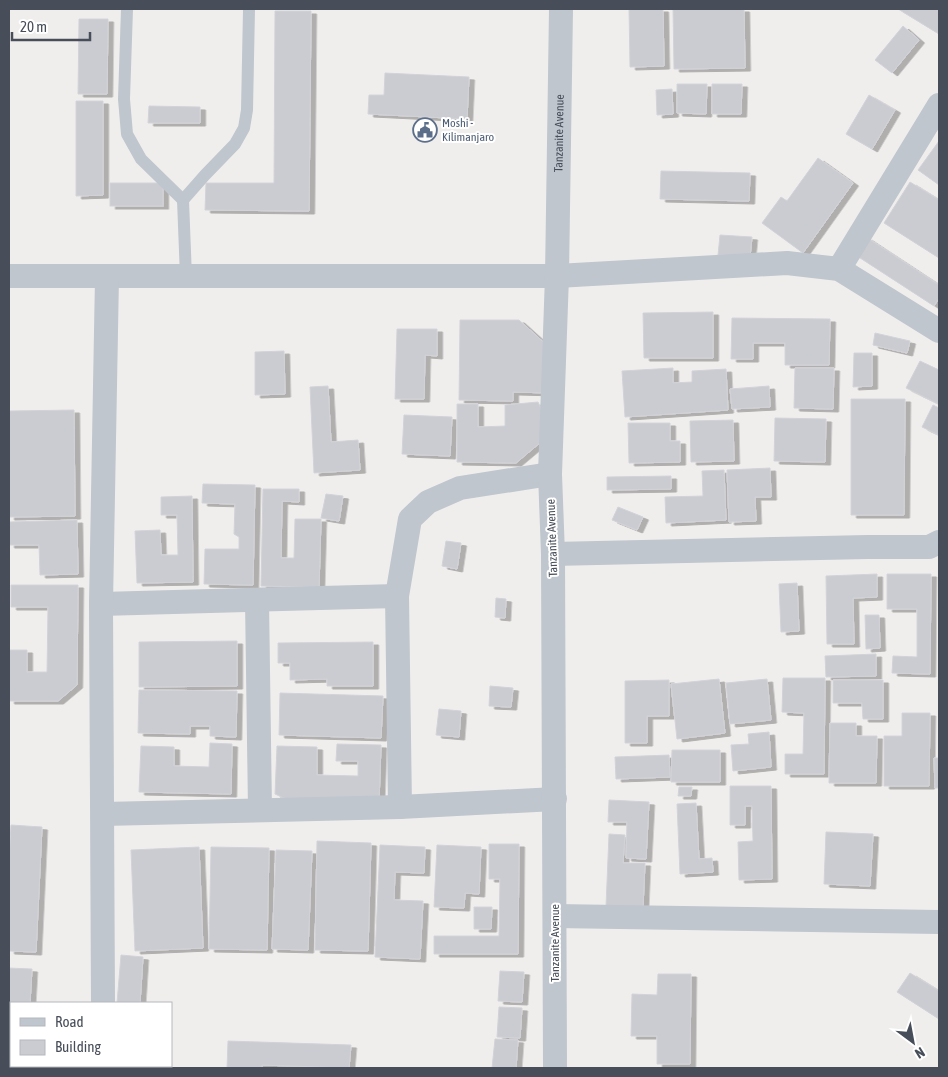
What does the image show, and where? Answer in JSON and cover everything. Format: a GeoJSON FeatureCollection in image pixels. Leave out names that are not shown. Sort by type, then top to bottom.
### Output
{"type":"FeatureCollection","features":[{"type":"Feature","properties":{"kind":"street","name":"Tanzanite Avenue"},"geometry":{"type":"LineString","coordinates":[[555,1068],[553,554],[550,474],[557,276],[562,9]]}},
{"type":"Feature","properties":{"kind":"street"},"geometry":{"type":"LineString","coordinates":[[838,269],[939,105]]}},
{"type":"Feature","properties":{"kind":"street"},"geometry":{"type":"LineString","coordinates":[[9,276],[107,278],[557,276],[787,263],[838,269],[939,331]]}},
{"type":"Feature","properties":{"kind":"street"},"geometry":{"type":"LineString","coordinates":[[103,1002],[101,604],[107,278]]}},
{"type":"Feature","properties":{"kind":"street"},"geometry":{"type":"LineString","coordinates":[[400,807],[397,596],[410,519],[428,502],[460,488],[550,474]]}},
{"type":"Feature","properties":{"kind":"street"},"geometry":{"type":"LineString","coordinates":[[553,554],[929,547],[939,542]]}},
{"type":"Feature","properties":{"kind":"street"},"geometry":{"type":"LineString","coordinates":[[101,604],[397,596]]}},
{"type":"Feature","properties":{"kind":"street"},"geometry":{"type":"LineString","coordinates":[[257,600],[260,810]]}},
{"type":"Feature","properties":{"kind":"street"},"geometry":{"type":"LineString","coordinates":[[103,814],[400,807],[555,799]]}},
{"type":"Feature","properties":{"kind":"street"},"geometry":{"type":"LineString","coordinates":[[555,916],[939,922]]}},
{"type":"Feature","properties":{"kind":"lane"},"geometry":{"type":"LineString","coordinates":[[127,9],[124,99],[127,134],[141,159],[183,200],[186,277]]}},
{"type":"Feature","properties":{"kind":"lane"},"geometry":{"type":"LineString","coordinates":[[183,200],[235,144],[244,128],[247,110],[249,9]]}},
{"type":"Feature","properties":{"kind":"building"},"geometry":{"type":"Polygon","coordinates":[[[629,9],[663,9],[664,66],[630,67],[629,9]]]}},
{"type":"Feature","properties":{"kind":"building"},"geometry":{"type":"Polygon","coordinates":[[[673,9],[744,9],[745,68],[674,69],[673,9]]]}},
{"type":"Feature","properties":{"kind":"building"},"geometry":{"type":"Polygon","coordinates":[[[898,9],[939,9],[939,34],[898,9]]]}},
{"type":"Feature","properties":{"kind":"building"},"geometry":{"type":"Polygon","coordinates":[[[275,11],[311,11],[309,211],[205,210],[206,183],[274,183],[275,11]]]}},
{"type":"Feature","properties":{"kind":"building"},"geometry":{"type":"Polygon","coordinates":[[[79,19],[108,19],[107,94],[78,94],[79,19]]]}},
{"type":"Feature","properties":{"kind":"building"},"geometry":{"type":"Polygon","coordinates":[[[903,26],[919,40],[892,73],[875,60],[903,26]]]}},
{"type":"Feature","properties":{"kind":"building"},"geometry":{"type":"Polygon","coordinates":[[[385,73],[469,77],[467,119],[368,114],[369,95],[384,95],[385,73]]]}},
{"type":"Feature","properties":{"kind":"building"},"geometry":{"type":"Polygon","coordinates":[[[677,84],[707,84],[706,114],[677,113],[677,84]]]}},
{"type":"Feature","properties":{"kind":"building"},"geometry":{"type":"Polygon","coordinates":[[[712,84],[742,84],[741,114],[712,114],[712,84]]]}},
{"type":"Feature","properties":{"kind":"building"},"geometry":{"type":"Polygon","coordinates":[[[672,89],[673,114],[657,115],[656,90],[672,89]]]}},
{"type":"Feature","properties":{"kind":"building"},"geometry":{"type":"Polygon","coordinates":[[[869,95],[895,110],[872,149],[846,134],[869,95]]]}},
{"type":"Feature","properties":{"kind":"building"},"geometry":{"type":"Polygon","coordinates":[[[76,101],[103,101],[103,195],[76,196],[76,101]]]}},
{"type":"Feature","properties":{"kind":"building"},"geometry":{"type":"Polygon","coordinates":[[[149,106],[200,107],[200,123],[148,123],[149,106]]]}},
{"type":"Feature","properties":{"kind":"building"},"geometry":{"type":"Polygon","coordinates":[[[939,141],[939,185],[918,170],[939,141]]]}},
{"type":"Feature","properties":{"kind":"building"},"geometry":{"type":"Polygon","coordinates":[[[818,158],[853,183],[803,253],[762,223],[781,197],[787,201],[818,158]]]}},
{"type":"Feature","properties":{"kind":"building"},"geometry":{"type":"Polygon","coordinates":[[[661,171],[750,173],[749,201],[660,199],[661,171]]]}},
{"type":"Feature","properties":{"kind":"building"},"geometry":{"type":"Polygon","coordinates":[[[910,182],[939,200],[939,258],[884,223],[910,182]]]}},
{"type":"Feature","properties":{"kind":"building"},"geometry":{"type":"Polygon","coordinates":[[[110,183],[163,183],[163,206],[110,206],[110,183]]]}},
{"type":"Feature","properties":{"kind":"building"},"geometry":{"type":"Polygon","coordinates":[[[720,235],[752,237],[750,257],[718,255],[720,235]]]}},
{"type":"Feature","properties":{"kind":"building"},"geometry":{"type":"Polygon","coordinates":[[[866,237],[939,285],[939,298],[934,306],[854,254],[866,237]]]}},
{"type":"Feature","properties":{"kind":"building"},"geometry":{"type":"Polygon","coordinates":[[[713,312],[713,358],[644,358],[643,313],[713,312]]]}},
{"type":"Feature","properties":{"kind":"building"},"geometry":{"type":"Polygon","coordinates":[[[732,318],[830,319],[829,365],[785,365],[785,343],[753,343],[753,359],[731,359],[732,318]]]}},
{"type":"Feature","properties":{"kind":"building"},"geometry":{"type":"Polygon","coordinates":[[[460,320],[519,320],[551,349],[551,393],[513,392],[513,401],[459,400],[460,320]]]}},
{"type":"Feature","properties":{"kind":"building"},"geometry":{"type":"Polygon","coordinates":[[[397,329],[437,329],[437,356],[425,355],[424,399],[395,399],[397,329]]]}},
{"type":"Feature","properties":{"kind":"building"},"geometry":{"type":"Polygon","coordinates":[[[875,333],[910,341],[907,353],[873,345],[875,333]]]}},
{"type":"Feature","properties":{"kind":"building"},"geometry":{"type":"Polygon","coordinates":[[[284,351],[285,394],[255,395],[255,352],[284,351]]]}},
{"type":"Feature","properties":{"kind":"building"},"geometry":{"type":"Polygon","coordinates":[[[854,353],[872,353],[872,386],[853,387],[854,353]]]}},
{"type":"Feature","properties":{"kind":"building"},"geometry":{"type":"Polygon","coordinates":[[[920,361],[939,370],[939,404],[906,388],[920,361]]]}},
{"type":"Feature","properties":{"kind":"building"},"geometry":{"type":"Polygon","coordinates":[[[673,368],[673,383],[692,382],[692,371],[726,369],[728,410],[625,417],[622,371],[673,368]]]}},
{"type":"Feature","properties":{"kind":"building"},"geometry":{"type":"Polygon","coordinates":[[[795,368],[834,368],[833,409],[794,408],[795,368]]]}},
{"type":"Feature","properties":{"kind":"building"},"geometry":{"type":"Polygon","coordinates":[[[328,386],[331,442],[358,440],[360,470],[314,473],[310,387],[328,386]]]}},
{"type":"Feature","properties":{"kind":"building"},"geometry":{"type":"Polygon","coordinates":[[[769,386],[770,407],[732,409],[730,389],[769,386]]]}},
{"type":"Feature","properties":{"kind":"building"},"geometry":{"type":"Polygon","coordinates":[[[851,399],[905,399],[904,515],[851,515],[851,399]]]}},
{"type":"Feature","properties":{"kind":"building"},"geometry":{"type":"Polygon","coordinates":[[[538,402],[544,415],[541,442],[516,463],[457,462],[457,404],[478,404],[478,427],[505,426],[505,405],[538,402]]]}},
{"type":"Feature","properties":{"kind":"building"},"geometry":{"type":"Polygon","coordinates":[[[933,405],[939,408],[939,435],[922,427],[933,405]]]}},
{"type":"Feature","properties":{"kind":"building"},"geometry":{"type":"Polygon","coordinates":[[[74,410],[75,516],[9,517],[9,411],[74,410]]]}},
{"type":"Feature","properties":{"kind":"building"},"geometry":{"type":"Polygon","coordinates":[[[404,415],[452,417],[450,456],[402,454],[404,415]]]}},
{"type":"Feature","properties":{"kind":"building"},"geometry":{"type":"Polygon","coordinates":[[[775,418],[826,419],[825,462],[774,461],[775,418]]]}},
{"type":"Feature","properties":{"kind":"building"},"geometry":{"type":"Polygon","coordinates":[[[733,420],[734,461],[691,462],[690,421],[733,420]]]}},
{"type":"Feature","properties":{"kind":"building"},"geometry":{"type":"Polygon","coordinates":[[[628,423],[670,423],[670,441],[680,441],[680,462],[629,463],[628,423]]]}},
{"type":"Feature","properties":{"kind":"building"},"geometry":{"type":"Polygon","coordinates":[[[770,468],[771,497],[755,497],[756,521],[729,522],[727,470],[770,468]]]}},
{"type":"Feature","properties":{"kind":"building"},"geometry":{"type":"Polygon","coordinates":[[[724,470],[726,520],[666,523],[665,497],[703,496],[702,471],[724,470]]]}},
{"type":"Feature","properties":{"kind":"building"},"geometry":{"type":"Polygon","coordinates":[[[671,476],[671,489],[607,490],[607,477],[671,476]]]}},
{"type":"Feature","properties":{"kind":"building"},"geometry":{"type":"Polygon","coordinates":[[[203,484],[255,485],[253,585],[204,584],[205,549],[239,549],[239,537],[234,534],[235,504],[202,503],[203,484]]]}},
{"type":"Feature","properties":{"kind":"building"},"geometry":{"type":"Polygon","coordinates":[[[263,489],[299,489],[299,502],[282,501],[281,558],[294,558],[295,519],[321,519],[319,587],[261,586],[263,489]]]}},
{"type":"Feature","properties":{"kind":"building"},"geometry":{"type":"Polygon","coordinates":[[[326,494],[343,496],[339,521],[321,518],[326,494]]]}},
{"type":"Feature","properties":{"kind":"building"},"geometry":{"type":"Polygon","coordinates":[[[192,496],[193,582],[137,583],[135,531],[160,530],[161,555],[178,555],[177,515],[161,515],[161,497],[192,496]]]}},
{"type":"Feature","properties":{"kind":"building"},"geometry":{"type":"Polygon","coordinates":[[[618,507],[643,517],[637,530],[612,520],[618,507]]]}},
{"type":"Feature","properties":{"kind":"building"},"geometry":{"type":"Polygon","coordinates":[[[77,520],[78,574],[40,575],[39,545],[9,545],[9,522],[77,520]]]}},
{"type":"Feature","properties":{"kind":"building"},"geometry":{"type":"Polygon","coordinates":[[[446,541],[461,543],[457,569],[442,566],[446,541]]]}},
{"type":"Feature","properties":{"kind":"building"},"geometry":{"type":"Polygon","coordinates":[[[877,574],[877,597],[853,598],[854,644],[827,644],[826,576],[877,574]]]}},
{"type":"Feature","properties":{"kind":"building"},"geometry":{"type":"Polygon","coordinates":[[[887,574],[931,574],[930,674],[892,673],[893,656],[917,657],[917,609],[887,609],[887,574]]]}},
{"type":"Feature","properties":{"kind":"building"},"geometry":{"type":"Polygon","coordinates":[[[797,583],[799,631],[781,632],[779,584],[797,583]]]}},
{"type":"Feature","properties":{"kind":"building"},"geometry":{"type":"Polygon","coordinates":[[[11,585],[78,585],[77,685],[58,701],[9,701],[9,650],[27,650],[27,672],[47,672],[48,607],[11,607],[11,585]]]}},
{"type":"Feature","properties":{"kind":"building"},"geometry":{"type":"Polygon","coordinates":[[[496,598],[506,599],[505,618],[495,617],[496,598]]]}},
{"type":"Feature","properties":{"kind":"building"},"geometry":{"type":"Polygon","coordinates":[[[865,615],[879,615],[880,648],[866,649],[865,615]]]}},
{"type":"Feature","properties":{"kind":"building"},"geometry":{"type":"Polygon","coordinates":[[[237,641],[237,686],[139,687],[139,642],[237,641]]]}},
{"type":"Feature","properties":{"kind":"building"},"geometry":{"type":"Polygon","coordinates":[[[373,642],[373,686],[327,686],[327,679],[290,680],[290,663],[278,663],[278,643],[373,642]]]}},
{"type":"Feature","properties":{"kind":"building"},"geometry":{"type":"Polygon","coordinates":[[[876,654],[876,676],[826,677],[825,656],[876,654]]]}},
{"type":"Feature","properties":{"kind":"building"},"geometry":{"type":"Polygon","coordinates":[[[783,678],[825,678],[824,774],[785,774],[785,754],[803,754],[804,713],[782,712],[783,678]]]}},
{"type":"Feature","properties":{"kind":"building"},"geometry":{"type":"Polygon","coordinates":[[[719,679],[725,733],[677,739],[671,684],[719,679]]]}},
{"type":"Feature","properties":{"kind":"building"},"geometry":{"type":"Polygon","coordinates":[[[767,679],[771,720],[730,724],[726,683],[767,679]]]}},
{"type":"Feature","properties":{"kind":"building"},"geometry":{"type":"Polygon","coordinates":[[[669,680],[669,716],[647,716],[647,743],[625,743],[625,681],[669,680]]]}},
{"type":"Feature","properties":{"kind":"building"},"geometry":{"type":"Polygon","coordinates":[[[833,680],[883,680],[883,719],[863,719],[862,703],[833,703],[833,680]]]}},
{"type":"Feature","properties":{"kind":"building"},"geometry":{"type":"Polygon","coordinates":[[[490,686],[513,688],[511,707],[489,706],[490,686]]]}},
{"type":"Feature","properties":{"kind":"building"},"geometry":{"type":"Polygon","coordinates":[[[139,690],[237,691],[236,737],[210,736],[210,726],[190,726],[190,734],[138,733],[139,690]]]}},
{"type":"Feature","properties":{"kind":"building"},"geometry":{"type":"Polygon","coordinates":[[[280,693],[383,696],[381,738],[279,735],[280,693]]]}},
{"type":"Feature","properties":{"kind":"building"},"geometry":{"type":"Polygon","coordinates":[[[439,709],[461,711],[459,737],[436,735],[439,709]]]}},
{"type":"Feature","properties":{"kind":"building"},"geometry":{"type":"Polygon","coordinates":[[[902,713],[930,713],[929,786],[884,786],[884,736],[902,736],[902,713]]]}},
{"type":"Feature","properties":{"kind":"building"},"geometry":{"type":"Polygon","coordinates":[[[830,723],[856,723],[856,736],[877,736],[876,783],[829,783],[830,723]]]}},
{"type":"Feature","properties":{"kind":"building"},"geometry":{"type":"Polygon","coordinates":[[[769,732],[771,767],[733,771],[731,745],[749,744],[748,734],[769,732]]]}},
{"type":"Feature","properties":{"kind":"building"},"geometry":{"type":"Polygon","coordinates":[[[210,743],[232,744],[231,794],[139,792],[141,746],[174,747],[174,766],[209,767],[210,743]]]}},
{"type":"Feature","properties":{"kind":"building"},"geometry":{"type":"Polygon","coordinates":[[[337,744],[381,745],[379,802],[286,799],[275,794],[277,746],[317,747],[317,775],[358,776],[358,761],[336,761],[337,744]]]}},
{"type":"Feature","properties":{"kind":"building"},"geometry":{"type":"Polygon","coordinates":[[[672,750],[720,750],[720,782],[671,782],[672,750]]]}},
{"type":"Feature","properties":{"kind":"building"},"geometry":{"type":"Polygon","coordinates":[[[669,755],[670,777],[616,779],[615,757],[669,755]]]}},
{"type":"Feature","properties":{"kind":"building"},"geometry":{"type":"Polygon","coordinates":[[[934,758],[939,758],[939,788],[935,788],[934,758]]]}},
{"type":"Feature","properties":{"kind":"building"},"geometry":{"type":"Polygon","coordinates":[[[730,786],[771,786],[772,879],[739,880],[738,842],[753,841],[752,806],[745,806],[745,825],[730,825],[730,786]]]}},
{"type":"Feature","properties":{"kind":"building"},"geometry":{"type":"Polygon","coordinates":[[[679,787],[692,787],[691,796],[678,796],[679,787]]]}},
{"type":"Feature","properties":{"kind":"building"},"geometry":{"type":"Polygon","coordinates":[[[609,800],[649,802],[646,859],[626,858],[627,822],[608,822],[609,800]]]}},
{"type":"Feature","properties":{"kind":"building"},"geometry":{"type":"Polygon","coordinates":[[[696,803],[699,859],[712,858],[713,872],[680,874],[677,804],[696,803]]]}},
{"type":"Feature","properties":{"kind":"building"},"geometry":{"type":"Polygon","coordinates":[[[11,825],[42,827],[36,952],[9,951],[11,825]]]}},
{"type":"Feature","properties":{"kind":"building"},"geometry":{"type":"Polygon","coordinates":[[[826,832],[873,834],[870,886],[824,884],[826,832]]]}},
{"type":"Feature","properties":{"kind":"building"},"geometry":{"type":"Polygon","coordinates":[[[609,834],[625,835],[623,863],[645,863],[643,907],[606,906],[609,834]]]}},
{"type":"Feature","properties":{"kind":"building"},"geometry":{"type":"Polygon","coordinates":[[[317,841],[371,843],[368,951],[315,950],[317,841]]]}},
{"type":"Feature","properties":{"kind":"building"},"geometry":{"type":"Polygon","coordinates":[[[489,844],[519,844],[518,954],[434,954],[434,936],[499,936],[500,879],[489,879],[489,844]]]}},
{"type":"Feature","properties":{"kind":"building"},"geometry":{"type":"Polygon","coordinates":[[[380,845],[425,847],[424,873],[395,872],[394,900],[423,901],[420,959],[375,957],[380,845]]]}},
{"type":"Feature","properties":{"kind":"building"},"geometry":{"type":"Polygon","coordinates":[[[437,845],[481,847],[479,894],[465,893],[464,908],[434,907],[437,845]]]}},
{"type":"Feature","properties":{"kind":"building"},"geometry":{"type":"Polygon","coordinates":[[[199,847],[203,948],[135,951],[131,850],[199,847]]]}},
{"type":"Feature","properties":{"kind":"building"},"geometry":{"type":"Polygon","coordinates":[[[211,847],[269,848],[267,950],[209,949],[211,847]]]}},
{"type":"Feature","properties":{"kind":"building"},"geometry":{"type":"Polygon","coordinates":[[[276,850],[312,851],[308,950],[272,949],[276,850]]]}},
{"type":"Feature","properties":{"kind":"building"},"geometry":{"type":"Polygon","coordinates":[[[474,907],[492,907],[491,929],[474,929],[474,907]]]}},
{"type":"Feature","properties":{"kind":"building"},"geometry":{"type":"Polygon","coordinates":[[[121,955],[143,957],[140,1002],[117,1002],[121,955]]]}},
{"type":"Feature","properties":{"kind":"building"},"geometry":{"type":"Polygon","coordinates":[[[9,968],[32,969],[30,1002],[10,1002],[9,1055],[9,968]]]}},
{"type":"Feature","properties":{"kind":"building"},"geometry":{"type":"Polygon","coordinates":[[[500,971],[524,972],[522,1002],[498,1001],[500,971]]]}},
{"type":"Feature","properties":{"kind":"building"},"geometry":{"type":"Polygon","coordinates":[[[910,973],[939,991],[939,1019],[897,992],[910,973]]]}},
{"type":"Feature","properties":{"kind":"building"},"geometry":{"type":"Polygon","coordinates":[[[658,974],[691,974],[690,1064],[657,1064],[657,1036],[631,1036],[632,994],[657,995],[658,974]]]}},
{"type":"Feature","properties":{"kind":"building"},"geometry":{"type":"Polygon","coordinates":[[[499,1007],[522,1008],[520,1038],[497,1037],[499,1007]]]}},
{"type":"Feature","properties":{"kind":"building"},"geometry":{"type":"Polygon","coordinates":[[[495,1039],[518,1040],[516,1068],[492,1068],[495,1039]]]}},
{"type":"Feature","properties":{"kind":"building"},"geometry":{"type":"Polygon","coordinates":[[[228,1041],[351,1045],[349,1068],[262,1065],[262,1068],[227,1068],[228,1041]]]}},
{"type":"Feature","properties":{"kind":"building"},"geometry":{"type":"Polygon","coordinates":[[[116,1067],[142,1067],[142,1068],[116,1067]]]}},
{"type":"Feature","properties":{"kind":"place","name":"Moshi - Kilimanjaro"},"geometry":{"type":"Point","coordinates":[425,130]}}]}
